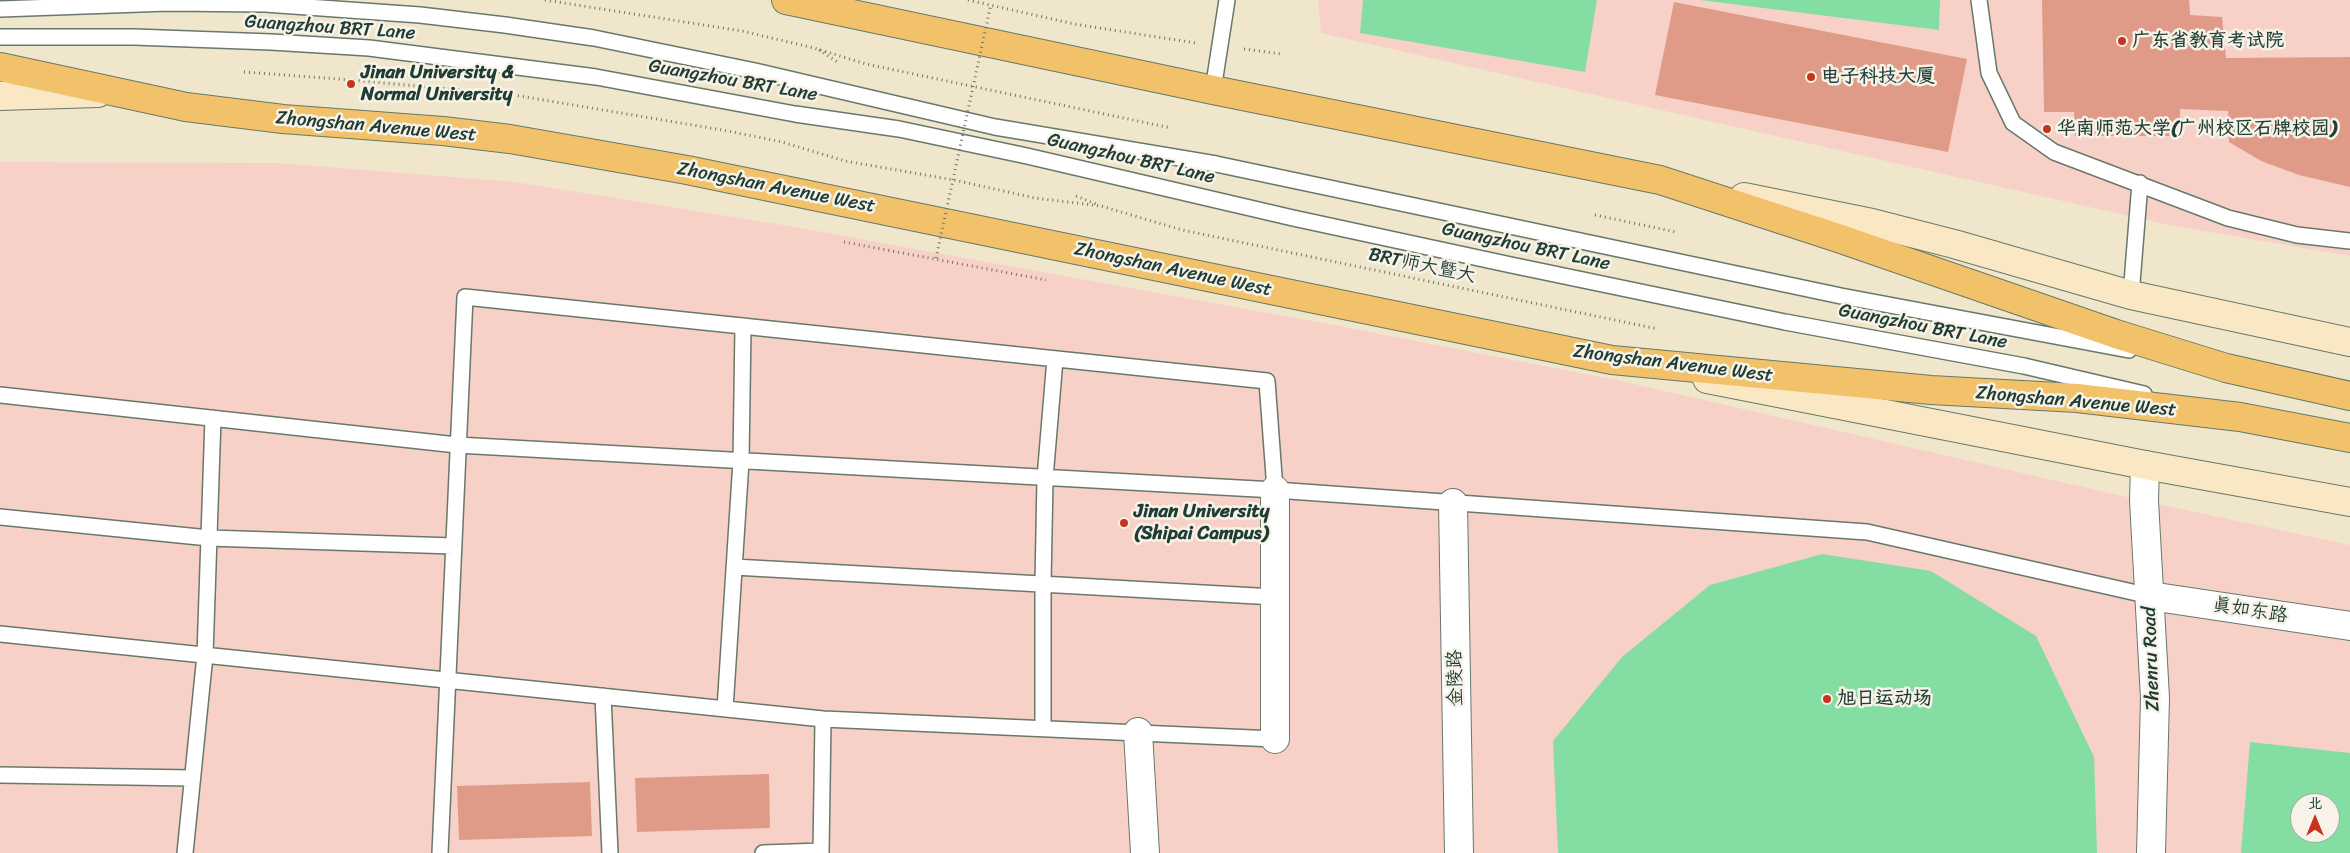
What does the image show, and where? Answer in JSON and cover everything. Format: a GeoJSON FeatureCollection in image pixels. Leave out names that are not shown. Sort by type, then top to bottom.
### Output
{"type":"FeatureCollection","features":[{"type":"Feature","properties":{"kind":"highway"},"geometry":{"type":"LineString","coordinates":[[786,0],[1214,90],[1660,180],[2116,334],[2226,368],[2350,396]]}},
{"type":"Feature","properties":{"kind":"highway","name":"Zhongshan Avenue West"},"geometry":{"type":"LineString","coordinates":[[0,67],[114,93],[236,115],[443,131],[510,139],[592,153],[769,186],[1612,360],[1932,390],[2077,398],[2240,417],[2350,438]]}},
{"type":"Feature","properties":{"kind":"main road"},"geometry":{"type":"LineString","coordinates":[[0,96],[114,93]]}},
{"type":"Feature","properties":{"kind":"main road"},"geometry":{"type":"LineString","coordinates":[[1660,180],[1872,224],[1954,244],[2131,295],[2350,342]]}},
{"type":"Feature","properties":{"kind":"main road"},"geometry":{"type":"LineString","coordinates":[[1612,360],[2145,465],[2350,502]]}},
{"type":"Feature","properties":{"kind":"street","name":"Zhenru Road"},"geometry":{"type":"LineString","coordinates":[[2145,465],[2144,501],[2155,698],[2151,853]]}},
{"type":"Feature","properties":{"kind":"street"},"geometry":{"type":"LineString","coordinates":[[1275,490],[1275,739]]}},
{"type":"Feature","properties":{"kind":"street","name":"金陵路"},"geometry":{"type":"LineString","coordinates":[[1453,503],[1460,853]]}},
{"type":"Feature","properties":{"kind":"street","name":"真如东路"},"geometry":{"type":"LineString","coordinates":[[2150,596],[2350,626]]}},
{"type":"Feature","properties":{"kind":"street"},"geometry":{"type":"LineString","coordinates":[[1138,732],[1145,853]]}},
{"type":"Feature","properties":{"kind":"lane"},"geometry":{"type":"LineString","coordinates":[[1214,90],[1227,0]]}},
{"type":"Feature","properties":{"kind":"lane"},"geometry":{"type":"LineString","coordinates":[[1979,0],[1989,73],[2013,123],[2054,152],[2140,183],[2228,218],[2297,235],[2350,241]]}},
{"type":"Feature","properties":{"kind":"lane","name":"Guangzhou BRT Lane"},"geometry":{"type":"LineString","coordinates":[[0,9],[168,3],[265,4],[420,15],[505,24],[594,38],[755,70],[995,128],[1216,164],[1841,296],[2226,368]]}},
{"type":"Feature","properties":{"kind":"lane","name":"Guangzhou BRT Lane"},"geometry":{"type":"LineString","coordinates":[[0,37],[134,37],[369,48],[605,78],[795,114],[899,129],[1501,263],[1785,322],[2024,366],[2240,417]]}},
{"type":"Feature","properties":{"kind":"lane"},"geometry":{"type":"LineString","coordinates":[[2131,295],[2140,183]]}},
{"type":"Feature","properties":{"kind":"lane"},"geometry":{"type":"LineString","coordinates":[[440,853],[465,297],[1267,381],[1275,490]]}},
{"type":"Feature","properties":{"kind":"lane"},"geometry":{"type":"LineString","coordinates":[[725,709],[741,461],[743,326]]}},
{"type":"Feature","properties":{"kind":"lane"},"geometry":{"type":"LineString","coordinates":[[1043,728],[1045,478],[1055,359]]}},
{"type":"Feature","properties":{"kind":"lane"},"geometry":{"type":"LineString","coordinates":[[0,395],[457,446],[1275,490],[1867,532],[2150,596]]}},
{"type":"Feature","properties":{"kind":"lane"},"geometry":{"type":"LineString","coordinates":[[185,853],[204,655],[213,418]]}},
{"type":"Feature","properties":{"kind":"lane"},"geometry":{"type":"LineString","coordinates":[[0,517],[209,538],[453,546]]}},
{"type":"Feature","properties":{"kind":"lane"},"geometry":{"type":"LineString","coordinates":[[734,567],[1275,597]]}},
{"type":"Feature","properties":{"kind":"lane"},"geometry":{"type":"LineString","coordinates":[[0,634],[822,719],[1275,739]]}},
{"type":"Feature","properties":{"kind":"lane"},"geometry":{"type":"LineString","coordinates":[[603,696],[610,853]]}},
{"type":"Feature","properties":{"kind":"lane"},"geometry":{"type":"LineString","coordinates":[[763,853],[821,852],[822,719]]}},
{"type":"Feature","properties":{"kind":"lane"},"geometry":{"type":"LineString","coordinates":[[0,775],[192,778]]}},
{"type":"Feature","properties":{"kind":"path"},"geometry":{"type":"LineString","coordinates":[[545,0],[742,31],[814,48],[866,64],[1173,128]]}},
{"type":"Feature","properties":{"kind":"path"},"geometry":{"type":"LineString","coordinates":[[968,0],[1074,24],[1282,54]]}},
{"type":"Feature","properties":{"kind":"path"},"geometry":{"type":"LineString","coordinates":[[936,258],[991,4]]}},
{"type":"Feature","properties":{"kind":"path","name":"BRT师大暨大"},"geometry":{"type":"LineString","coordinates":[[244,72],[370,81],[514,95],[782,142],[845,161],[954,180],[1035,198],[1101,206],[1182,230],[1658,329]]}},
{"type":"Feature","properties":{"kind":"path"},"geometry":{"type":"LineString","coordinates":[[844,242],[1046,280]]}},
{"type":"Feature","properties":{"kind":"shaded area","name":"华南师范大学(广州校区石牌校园)"},"geometry":{"type":"Polygon","coordinates":[[[1318,0],[2350,0],[2350,256],[2169,225],[1321,33],[1318,0]]]}},
{"type":"Feature","properties":{"kind":"shaded area","name":"Jinan University (Shipai Campus)"},"geometry":{"type":"Polygon","coordinates":[[[0,162],[276,163],[515,182],[789,226],[1334,325],[1621,381],[2144,501],[2350,545],[2350,853],[0,853],[0,162]]]}},
{"type":"Feature","properties":{"kind":"green space"},"geometry":{"type":"Polygon","coordinates":[[[1363,0],[1597,0],[1585,72],[1360,33],[1363,0]]]}},
{"type":"Feature","properties":{"kind":"green space"},"geometry":{"type":"Polygon","coordinates":[[[1700,0],[1940,0],[1939,30],[1700,0]]]}},
{"type":"Feature","properties":{"kind":"green space","name":"旭日运动场"},"geometry":{"type":"Polygon","coordinates":[[[1822,554],[1931,571],[2036,636],[2094,757],[2097,853],[1558,853],[1553,741],[1622,657],[1710,585],[1822,554]]]}},
{"type":"Feature","properties":{"kind":"green space"},"geometry":{"type":"Polygon","coordinates":[[[2250,742],[2350,753],[2350,853],[2241,853],[2250,742]]]}},
{"type":"Feature","properties":{"kind":"building"},"geometry":{"type":"Polygon","coordinates":[[[2042,0],[2189,0],[2190,15],[2222,17],[2226,58],[2350,57],[2350,187],[2299,175],[2261,161],[2229,142],[2228,111],[2180,109],[2180,136],[2075,136],[2074,112],[2044,112],[2042,0]]]}},
{"type":"Feature","properties":{"kind":"building","name":"电子科技大厦"},"geometry":{"type":"Polygon","coordinates":[[[1674,2],[1967,59],[1948,152],[1655,95],[1674,2]]]}},
{"type":"Feature","properties":{"kind":"building"},"geometry":{"type":"Polygon","coordinates":[[[769,774],[770,828],[637,832],[635,778],[769,774]]]}},
{"type":"Feature","properties":{"kind":"building"},"geometry":{"type":"Polygon","coordinates":[[[590,782],[592,836],[459,840],[457,786],[590,782]]]}},
{"type":"Feature","properties":{"kind":"place","name":"广东省教育考试院"},"geometry":{"type":"Point","coordinates":[2122,41]}},
{"type":"Feature","properties":{"kind":"place","name":"电子科技大厦"},"geometry":{"type":"Point","coordinates":[1811,77]}},
{"type":"Feature","properties":{"kind":"place","name":"Jinan University & Normal University"},"geometry":{"type":"Point","coordinates":[351,84]}},
{"type":"Feature","properties":{"kind":"place","name":"华南师范大学(广州校区石牌校园)"},"geometry":{"type":"Point","coordinates":[2047,129]}},
{"type":"Feature","properties":{"kind":"place","name":"Jinan University (Shipai Campus)"},"geometry":{"type":"Point","coordinates":[1124,523]}},
{"type":"Feature","properties":{"kind":"place","name":"旭日运动场"},"geometry":{"type":"Point","coordinates":[1827,699]}}]}
